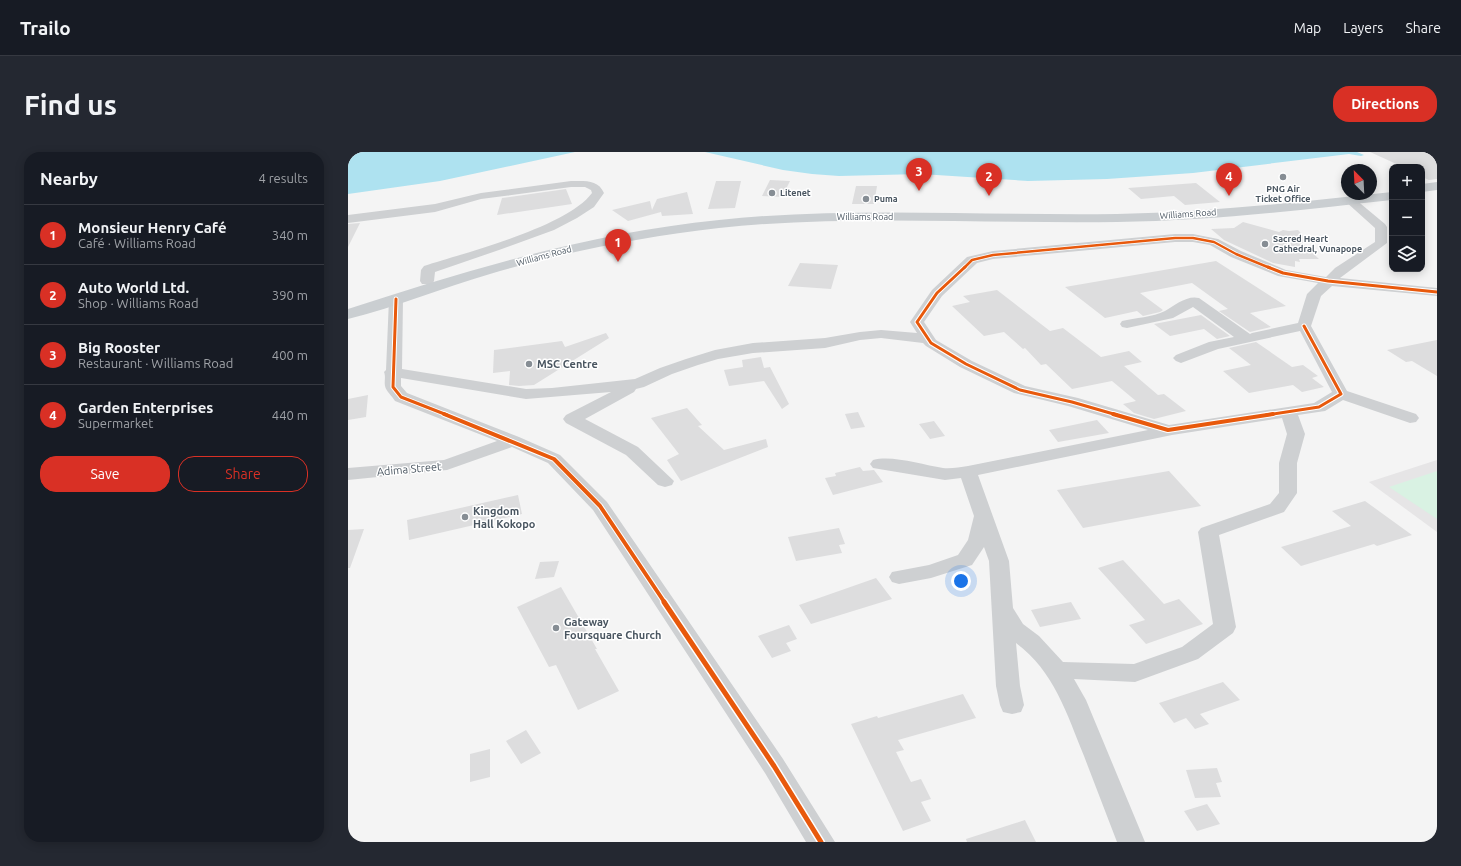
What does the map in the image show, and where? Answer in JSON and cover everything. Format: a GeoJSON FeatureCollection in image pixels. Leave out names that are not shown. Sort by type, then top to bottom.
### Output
{"type":"FeatureCollection","features":[{"type":"Feature","properties":{"kind":"main road"},"geometry":{"type":"LineString","coordinates":[[1425,188],[1437,186]]}},
{"type":"Feature","properties":{"kind":"main road"},"geometry":{"type":"LineString","coordinates":[[1377,192],[1389,191]]}},
{"type":"Feature","properties":{"kind":"main road"},"geometry":{"type":"LineString","coordinates":[[1425,193],[1437,191]]}},
{"type":"Feature","properties":{"kind":"main road","name":"Williams Road"},"geometry":{"type":"LineString","coordinates":[[1377,196],[1389,196]]}},
{"type":"Feature","properties":{"kind":"main road","name":"Williams Road"},"geometry":{"type":"LineString","coordinates":[[348,306],[427,281],[562,244],[662,227],[754,215],[870,211],[1110,213],[1341,198]]}},
{"type":"Feature","properties":{"kind":"main road","name":"Williams Road"},"geometry":{"type":"LineString","coordinates":[[348,314],[479,273],[567,249],[660,232],[716,224],[794,218],[866,216],[1043,218],[1152,217],[1341,198]]}},
{"type":"Feature","properties":{"kind":"street"},"geometry":{"type":"LineString","coordinates":[[348,219],[435,208],[481,196],[571,184],[586,184],[596,188],[598,193],[594,200],[569,218],[504,245],[430,268],[428,270],[427,281]]}},
{"type":"Feature","properties":{"kind":"street"},"geometry":{"type":"LineString","coordinates":[[1357,200],[1381,227],[1381,243],[1328,281],[1314,294],[1304,326],[1341,394],[1410,418]]}},
{"type":"Feature","properties":{"kind":"street"},"geometry":{"type":"LineString","coordinates":[[1168,430],[1072,402],[1020,390],[966,364],[931,343],[917,322],[937,293],[972,260],[993,255],[1193,238],[1214,242],[1236,254],[1283,273],[1328,281],[1437,292]]}},
{"type":"Feature","properties":{"kind":"street"},"geometry":{"type":"LineString","coordinates":[[396,299],[392,372],[393,387],[401,397],[513,441],[554,459],[600,506],[774,766],[821,842]]}},
{"type":"Feature","properties":{"kind":"street"},"geometry":{"type":"LineString","coordinates":[[1127,324],[1168,316],[1179,308],[1194,301],[1247,339]]}},
{"type":"Feature","properties":{"kind":"street"},"geometry":{"type":"LineString","coordinates":[[1181,358],[1214,345],[1304,326]]}},
{"type":"Feature","properties":{"kind":"street"},"geometry":{"type":"LineString","coordinates":[[665,481],[632,451],[572,419],[666,371],[715,355],[753,348],[825,343],[860,336],[881,334],[899,334],[928,339]]}},
{"type":"Feature","properties":{"kind":"street"},"geometry":{"type":"LineString","coordinates":[[392,372],[526,394],[552,393],[638,384]]}},
{"type":"Feature","properties":{"kind":"street"},"geometry":{"type":"LineString","coordinates":[[879,464],[915,468],[945,474],[968,472],[1168,430],[1319,407],[1341,394]]}},
{"type":"Feature","properties":{"kind":"street"},"geometry":{"type":"LineString","coordinates":[[1057,670],[1135,673],[1190,653],[1225,627],[1208,532],[1277,508],[1288,493],[1288,463],[1296,434],[1288,412]]}},
{"type":"Feature","properties":{"kind":"street","name":"Adima Street"},"geometry":{"type":"LineString","coordinates":[[348,474],[447,465],[513,441]]}},
{"type":"Feature","properties":{"kind":"street"},"geometry":{"type":"LineString","coordinates":[[968,472],[999,561],[1008,686],[1012,705]]}},
{"type":"Feature","properties":{"kind":"street"},"geometry":{"type":"LineString","coordinates":[[899,577],[931,571],[965,560],[978,540],[983,517]]}},
{"type":"Feature","properties":{"kind":"street"},"geometry":{"type":"LineString","coordinates":[[1002,608],[1015,630],[1030,642],[1057,670],[1074,700],[1131,842]]}},
{"type":"Feature","properties":{"kind":"shaded area"},"geometry":{"type":"Polygon","coordinates":[[[1437,460],[1437,532],[1369,482],[1437,460]]]}},
{"type":"Feature","properties":{"kind":"green space"},"geometry":{"type":"Polygon","coordinates":[[[1437,471],[1437,519],[1389,487],[1437,471]]]}},
{"type":"Feature","properties":{"kind":"water"},"geometry":{"type":"Polygon","coordinates":[[[348,152],[575,152],[440,181],[348,194],[348,152]]]}},
{"type":"Feature","properties":{"kind":"water"},"geometry":{"type":"Polygon","coordinates":[[[705,152],[1357,152],[1364,155],[1349,154],[1193,173],[1107,179],[1028,181],[921,174],[839,176],[812,174],[783,170],[705,152]]]}},
{"type":"Feature","properties":{"kind":"building"},"geometry":{"type":"Polygon","coordinates":[[[1370,152],[1437,152],[1437,179],[1429,180],[1425,178],[1425,164],[1396,164],[1370,152]]]}},
{"type":"Feature","properties":{"kind":"building"},"geometry":{"type":"Polygon","coordinates":[[[770,180],[790,181],[782,197],[762,196],[770,180]]]}},
{"type":"Feature","properties":{"kind":"building"},"geometry":{"type":"Polygon","coordinates":[[[716,181],[741,181],[735,208],[708,209],[716,181]]]}},
{"type":"Feature","properties":{"kind":"building"},"geometry":{"type":"Polygon","coordinates":[[[1196,183],[1220,202],[1185,205],[1174,196],[1141,199],[1128,188],[1196,183]]]}},
{"type":"Feature","properties":{"kind":"building"},"geometry":{"type":"Polygon","coordinates":[[[856,186],[877,186],[874,204],[852,204],[856,186]]]}},
{"type":"Feature","properties":{"kind":"building"},"geometry":{"type":"Polygon","coordinates":[[[566,189],[572,204],[497,215],[502,198],[566,189]]]}},
{"type":"Feature","properties":{"kind":"building"},"geometry":{"type":"Polygon","coordinates":[[[687,192],[693,214],[662,216],[661,212],[628,221],[612,210],[650,201],[652,210],[657,199],[687,192]]]}},
{"type":"Feature","properties":{"kind":"building","name":"Sacred Heart Cathedral, Vunapope"},"geometry":{"type":"Polygon","coordinates":[[[1243,222],[1279,232],[1283,230],[1298,230],[1310,243],[1302,243],[1319,259],[1299,259],[1300,262],[1295,261],[1295,267],[1273,263],[1224,240],[1211,229],[1234,228],[1243,222]]]}},
{"type":"Feature","properties":{"kind":"building"},"geometry":{"type":"Polygon","coordinates":[[[360,223],[348,247],[348,224],[360,223]]]}},
{"type":"Feature","properties":{"kind":"building"},"geometry":{"type":"Polygon","coordinates":[[[1216,261],[1286,306],[1250,313],[1271,327],[1250,332],[1219,311],[1228,309],[1192,283],[1140,293],[1163,310],[1160,312],[1143,316],[1137,311],[1105,318],[1065,287],[1216,261]]]}},
{"type":"Feature","properties":{"kind":"building"},"geometry":{"type":"Polygon","coordinates":[[[800,263],[838,265],[831,289],[788,286],[800,263]]]}},
{"type":"Feature","properties":{"kind":"building"},"geometry":{"type":"Polygon","coordinates":[[[997,290],[1050,331],[1063,328],[1101,357],[1129,351],[1142,362],[1124,366],[1158,395],[1164,394],[1186,411],[1154,419],[1134,413],[1123,404],[1136,401],[1112,381],[1072,389],[1046,364],[1041,365],[1025,348],[1023,349],[1004,332],[984,336],[952,306],[970,302],[963,296],[997,290]]]}},
{"type":"Feature","properties":{"kind":"building"},"geometry":{"type":"Polygon","coordinates":[[[1201,315],[1230,336],[1217,339],[1204,329],[1170,336],[1154,324],[1201,315]]]}},
{"type":"Feature","properties":{"kind":"building","name":"MSC Centre"},"geometry":{"type":"Polygon","coordinates":[[[606,333],[609,338],[534,385],[509,385],[510,371],[493,373],[494,350],[562,341],[565,347],[606,333]]]}},
{"type":"Feature","properties":{"kind":"building"},"geometry":{"type":"Polygon","coordinates":[[[1437,340],[1437,376],[1412,361],[1406,362],[1387,350],[1437,340]]]}},
{"type":"Feature","properties":{"kind":"building"},"geometry":{"type":"Polygon","coordinates":[[[1256,342],[1292,367],[1303,365],[1318,376],[1312,378],[1324,387],[1302,392],[1293,385],[1249,393],[1223,371],[1251,365],[1229,348],[1256,342]]]}},
{"type":"Feature","properties":{"kind":"building"},"geometry":{"type":"Polygon","coordinates":[[[761,357],[764,368],[770,367],[789,404],[782,409],[764,381],[729,386],[724,370],[743,367],[742,360],[761,357]]]}},
{"type":"Feature","properties":{"kind":"building"},"geometry":{"type":"Polygon","coordinates":[[[368,395],[366,417],[348,420],[348,399],[368,395]]]}},
{"type":"Feature","properties":{"kind":"building"},"geometry":{"type":"Polygon","coordinates":[[[687,408],[702,425],[698,426],[724,450],[766,439],[768,447],[681,481],[667,460],[679,454],[651,418],[687,408]]]}},
{"type":"Feature","properties":{"kind":"building"},"geometry":{"type":"Polygon","coordinates":[[[858,412],[865,427],[851,429],[845,414],[858,412]]]}},
{"type":"Feature","properties":{"kind":"building"},"geometry":{"type":"Polygon","coordinates":[[[1097,420],[1109,433],[1058,442],[1049,430],[1097,420]]]}},
{"type":"Feature","properties":{"kind":"building"},"geometry":{"type":"Polygon","coordinates":[[[934,421],[945,436],[930,439],[919,424],[934,421]]]}},
{"type":"Feature","properties":{"kind":"building"},"geometry":{"type":"Polygon","coordinates":[[[860,467],[863,471],[874,470],[883,482],[833,495],[825,478],[836,476],[835,473],[860,467]]]}},
{"type":"Feature","properties":{"kind":"building"},"geometry":{"type":"Polygon","coordinates":[[[1169,471],[1201,506],[1083,528],[1057,490],[1169,471]]]}},
{"type":"Feature","properties":{"kind":"building","name":"Kingdom Hall Kokopo"},"geometry":{"type":"Polygon","coordinates":[[[518,495],[522,514],[409,540],[407,520],[518,495]]]}},
{"type":"Feature","properties":{"kind":"building"},"geometry":{"type":"Polygon","coordinates":[[[1365,501],[1412,535],[1377,546],[1374,544],[1301,566],[1281,547],[1351,526],[1332,511],[1365,501]]]}},
{"type":"Feature","properties":{"kind":"building"},"geometry":{"type":"Polygon","coordinates":[[[839,528],[845,544],[839,545],[842,553],[796,561],[788,537],[839,528]]]}},
{"type":"Feature","properties":{"kind":"building"},"geometry":{"type":"Polygon","coordinates":[[[364,529],[350,568],[348,568],[348,530],[364,529]]]}},
{"type":"Feature","properties":{"kind":"building"},"geometry":{"type":"Polygon","coordinates":[[[1123,560],[1164,604],[1179,599],[1203,624],[1146,644],[1129,625],[1145,620],[1098,568],[1123,560]]]}},
{"type":"Feature","properties":{"kind":"building"},"geometry":{"type":"Polygon","coordinates":[[[559,561],[554,577],[535,579],[540,562],[559,561]]]}},
{"type":"Feature","properties":{"kind":"building"},"geometry":{"type":"Polygon","coordinates":[[[876,578],[892,599],[811,624],[799,605],[876,578]]]}},
{"type":"Feature","properties":{"kind":"building","name":"Gateway Foursquare Church"},"geometry":{"type":"Polygon","coordinates":[[[561,587],[597,649],[595,649],[619,691],[578,710],[556,665],[549,667],[517,607],[561,587]]]}},
{"type":"Feature","properties":{"kind":"building"},"geometry":{"type":"Polygon","coordinates":[[[1071,602],[1081,619],[1040,627],[1031,610],[1071,602]]]}},
{"type":"Feature","properties":{"kind":"building"},"geometry":{"type":"Polygon","coordinates":[[[789,625],[797,639],[786,643],[791,651],[772,658],[758,636],[789,625]]]}},
{"type":"Feature","properties":{"kind":"building"},"geometry":{"type":"Polygon","coordinates":[[[1223,682],[1240,700],[1200,714],[1209,724],[1195,729],[1186,718],[1174,723],[1159,703],[1223,682]]]}},
{"type":"Feature","properties":{"kind":"building"},"geometry":{"type":"Polygon","coordinates":[[[963,694],[976,718],[898,740],[904,750],[896,752],[911,782],[921,779],[931,799],[921,802],[931,821],[903,831],[851,724],[963,694]]]}},
{"type":"Feature","properties":{"kind":"building"},"geometry":{"type":"Polygon","coordinates":[[[526,730],[541,753],[521,764],[506,741],[526,730]]]}},
{"type":"Feature","properties":{"kind":"building"},"geometry":{"type":"Polygon","coordinates":[[[490,749],[490,777],[470,782],[470,754],[490,749]]]}},
{"type":"Feature","properties":{"kind":"building"},"geometry":{"type":"Polygon","coordinates":[[[1217,768],[1222,782],[1216,783],[1221,797],[1195,798],[1186,770],[1217,768]]]}},
{"type":"Feature","properties":{"kind":"building"},"geometry":{"type":"Polygon","coordinates":[[[1207,804],[1220,824],[1197,831],[1184,811],[1207,804]]]}},
{"type":"Feature","properties":{"kind":"building"},"geometry":{"type":"Polygon","coordinates":[[[1025,820],[1036,842],[967,842],[966,839],[1025,820]]]}},
{"type":"Feature","properties":{"kind":"cycle path"},"geometry":{"type":"LineString","coordinates":[[1304,326],[1341,394],[1319,407],[1168,430],[1072,402],[1020,390],[966,364],[931,343],[917,322],[937,293],[972,260],[993,255],[1175,238],[1193,238],[1214,242],[1236,254],[1283,273],[1328,281],[1437,292]]}},
{"type":"Feature","properties":{"kind":"cycle path"},"geometry":{"type":"LineString","coordinates":[[396,299],[393,387],[401,397],[513,441],[554,459],[600,506],[774,766],[821,842]]}},
{"type":"Feature","properties":{"kind":"place","name":"PNG Air Ticket Office"},"geometry":{"type":"Point","coordinates":[1283,177]}},
{"type":"Feature","properties":{"kind":"place","name":"Big Rooster"},"geometry":{"type":"Point","coordinates":[919,191]}},
{"type":"Feature","properties":{"kind":"place","name":"Litenet"},"geometry":{"type":"Point","coordinates":[772,193]}},
{"type":"Feature","properties":{"kind":"place","name":"Auto World Ltd."},"geometry":{"type":"Point","coordinates":[989,196]}},
{"type":"Feature","properties":{"kind":"place","name":"Garden Enterprises"},"geometry":{"type":"Point","coordinates":[1229,196]}},
{"type":"Feature","properties":{"kind":"place","name":"Puma"},"geometry":{"type":"Point","coordinates":[866,199]}},
{"type":"Feature","properties":{"kind":"place","name":"Sacred Heart Cathedral, Vunapope"},"geometry":{"type":"Point","coordinates":[1265,244]}},
{"type":"Feature","properties":{"kind":"place","name":"Monsieur Henry Café"},"geometry":{"type":"Point","coordinates":[618,262]}},
{"type":"Feature","properties":{"kind":"place","name":"MSC Centre"},"geometry":{"type":"Point","coordinates":[529,364]}},
{"type":"Feature","properties":{"kind":"place","name":"Kingdom Hall Kokopo"},"geometry":{"type":"Point","coordinates":[465,517]}},
{"type":"Feature","properties":{"kind":"place","name":"Gateway Foursquare Church"},"geometry":{"type":"Point","coordinates":[556,628]}}]}
